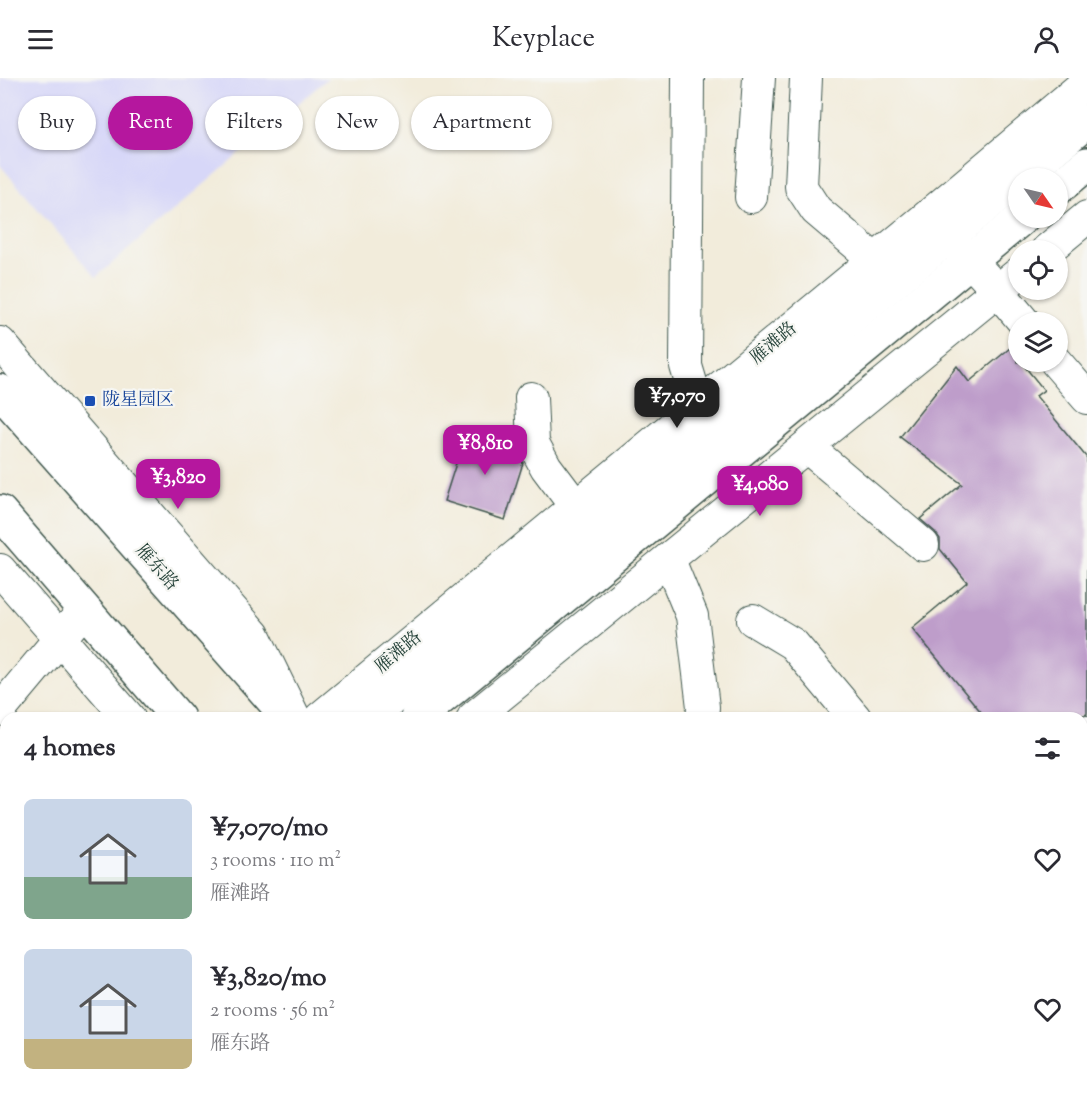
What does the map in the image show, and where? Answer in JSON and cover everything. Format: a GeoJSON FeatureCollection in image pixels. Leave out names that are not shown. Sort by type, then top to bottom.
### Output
{"type":"FeatureCollection","features":[{"type":"Feature","properties":{"kind":"main road","name":"雁滩路"},"geometry":{"type":"LineString","coordinates":[[1032,168],[1087,121]]}},
{"type":"Feature","properties":{"kind":"main road"},"geometry":{"type":"LineString","coordinates":[[1068,180],[1087,164]]}},
{"type":"Feature","properties":{"kind":"main road","name":"雁滩路"},"geometry":{"type":"LineString","coordinates":[[375,712],[1008,188]]}},
{"type":"Feature","properties":{"kind":"main road","name":"雁滩路"},"geometry":{"type":"LineString","coordinates":[[424,712],[949,238],[1008,222]]}},
{"type":"Feature","properties":{"kind":"main road","name":"雁东路"},"geometry":{"type":"LineString","coordinates":[[0,391],[284,712]]}},
{"type":"Feature","properties":{"kind":"main road"},"geometry":{"type":"LineString","coordinates":[[0,512],[173,712]]}},
{"type":"Feature","properties":{"kind":"street"},"geometry":{"type":"LineString","coordinates":[[688,78],[686,366],[698,406]]}},
{"type":"Feature","properties":{"kind":"street"},"geometry":{"type":"LineString","coordinates":[[752,197],[759,78]]}},
{"type":"Feature","properties":{"kind":"street"},"geometry":{"type":"LineString","coordinates":[[806,78],[801,187],[816,210],[875,260]]}},
{"type":"Feature","properties":{"kind":"street","name":"雁滩路"},"geometry":{"type":"LineString","coordinates":[[327,712],[875,260],[949,238],[1087,82]]}},
{"type":"Feature","properties":{"kind":"street"},"geometry":{"type":"LineString","coordinates":[[1059,240],[1087,217]]}},
{"type":"Feature","properties":{"kind":"street"},"geometry":{"type":"LineString","coordinates":[[480,712],[1008,283],[949,238]]}},
{"type":"Feature","properties":{"kind":"street"},"geometry":{"type":"LineString","coordinates":[[0,343],[254,635],[292,712]]}},
{"type":"Feature","properties":{"kind":"street"},"geometry":{"type":"LineString","coordinates":[[1065,372],[1087,398]]}},
{"type":"Feature","properties":{"kind":"street"},"geometry":{"type":"LineString","coordinates":[[531,399],[533,443],[546,467],[576,507]]}},
{"type":"Feature","properties":{"kind":"street"},"geometry":{"type":"LineString","coordinates":[[807,447],[923,545]]}},
{"type":"Feature","properties":{"kind":"street"},"geometry":{"type":"LineString","coordinates":[[669,560],[692,616],[703,712]]}},
{"type":"Feature","properties":{"kind":"street"},"geometry":{"type":"LineString","coordinates":[[0,570],[124,712]]}},
{"type":"Feature","properties":{"kind":"street"},"geometry":{"type":"LineString","coordinates":[[0,710],[84,610]]}},
{"type":"Feature","properties":{"kind":"street"},"geometry":{"type":"LineString","coordinates":[[753,620],[793,644],[850,712]]}},
{"type":"Feature","properties":{"kind":"shaded area"},"geometry":{"type":"Polygon","coordinates":[[[0,78],[328,78],[303,99],[303,96],[205,96],[205,150],[244,150],[96,277],[0,165],[0,78]]]}},
{"type":"Feature","properties":{"kind":"building"},"geometry":{"type":"Polygon","coordinates":[[[1008,350],[1008,372],[1029,372],[1044,390],[1036,396],[1087,458],[1087,712],[981,712],[912,628],[967,582],[940,549],[940,539],[935,532],[920,519],[962,484],[900,437],[957,366],[969,382],[1008,350]]]}},
{"type":"Feature","properties":{"kind":"building"},"geometry":{"type":"Polygon","coordinates":[[[466,432],[516,448],[523,463],[505,520],[444,501],[466,432]]]}},
{"type":"Feature","properties":{"kind":"place","name":"陇星园区"},"geometry":{"type":"Point","coordinates":[90,401]}}]}
